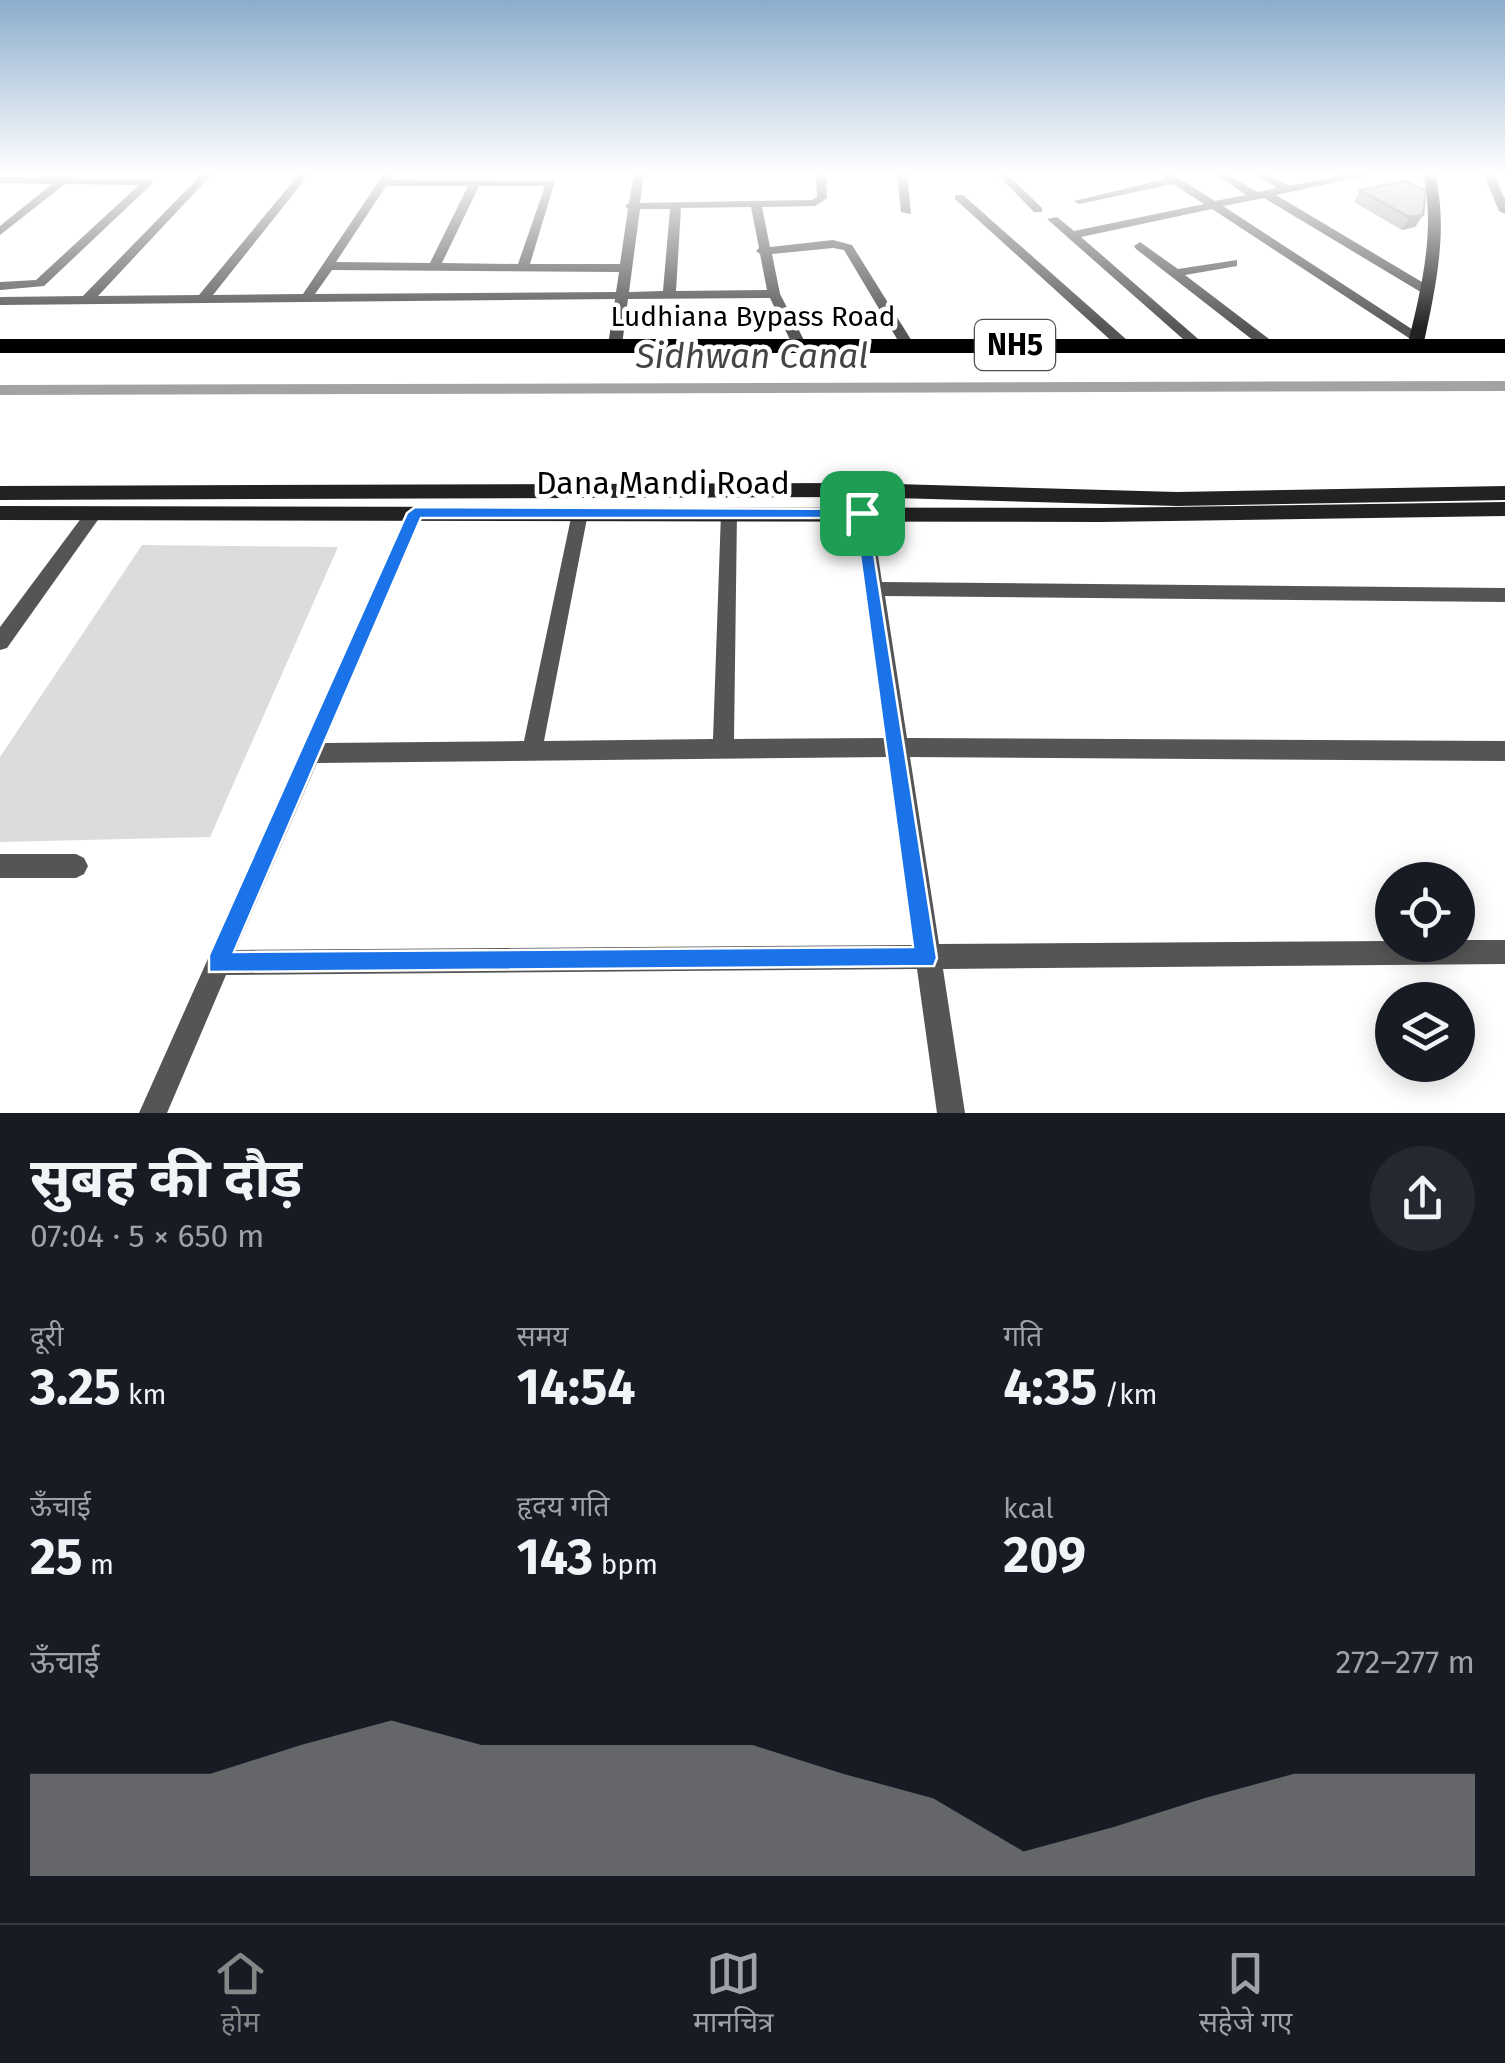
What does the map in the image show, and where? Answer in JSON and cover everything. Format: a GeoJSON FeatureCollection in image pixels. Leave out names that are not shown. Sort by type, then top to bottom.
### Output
{"type":"FeatureCollection","features":[{"type":"Feature","properties":{"kind":"highway","name":"Ludhiana Bypass Road"},"geometry":{"type":"LineString","coordinates":[[0,346],[1416,342],[1505,346]]}},
{"type":"Feature","properties":{"kind":"highway","name":"Ludhiana Bypass Road"},"geometry":{"type":"LineString","coordinates":[[0,355],[1505,356]]}},
{"type":"Feature","properties":{"kind":"street"},"geometry":{"type":"LineString","coordinates":[[0,286],[40,283],[103,225]]}},
{"type":"Feature","properties":{"kind":"street"},"geometry":{"type":"LineString","coordinates":[[87,300],[158,225]]}},
{"type":"Feature","properties":{"kind":"street"},"geometry":{"type":"LineString","coordinates":[[202,300],[262,225]]}},
{"type":"Feature","properties":{"kind":"street"},"geometry":{"type":"LineString","coordinates":[[306,299],[355,225]]}},
{"type":"Feature","properties":{"kind":"street"},"geometry":{"type":"LineString","coordinates":[[434,268],[455,225]]}},
{"type":"Feature","properties":{"kind":"street"},"geometry":{"type":"LineString","coordinates":[[523,268],[538,225]]}},
{"type":"Feature","properties":{"kind":"street"},"geometry":{"type":"LineString","coordinates":[[614,345],[629,225]]}},
{"type":"Feature","properties":{"kind":"street"},"geometry":{"type":"LineString","coordinates":[[669,296],[675,225]]}},
{"type":"Feature","properties":{"kind":"street"},"geometry":{"type":"LineString","coordinates":[[758,225],[774,294],[800,346]]}},
{"type":"Feature","properties":{"kind":"street"},"geometry":{"type":"LineString","coordinates":[[991,225],[1122,343]]}},
{"type":"Feature","properties":{"kind":"street"},"geometry":{"type":"LineString","coordinates":[[1060,225],[1197,344]]}},
{"type":"Feature","properties":{"kind":"street"},"geometry":{"type":"LineString","coordinates":[[1074,235],[1120,225]]}},
{"type":"Feature","properties":{"kind":"street"},"geometry":{"type":"LineString","coordinates":[[1242,225],[1416,342],[1428,291],[1432,225]]}},
{"type":"Feature","properties":{"kind":"street"},"geometry":{"type":"LineString","coordinates":[[1313,225],[1428,291]]}},
{"type":"Feature","properties":{"kind":"street"},"geometry":{"type":"LineString","coordinates":[[762,251],[838,244],[848,248],[908,346]]}},
{"type":"Feature","properties":{"kind":"street"},"geometry":{"type":"LineString","coordinates":[[1140,246],[1268,345]]}},
{"type":"Feature","properties":{"kind":"street"},"geometry":{"type":"LineString","coordinates":[[1177,274],[1233,263]]}},
{"type":"Feature","properties":{"kind":"street"},"geometry":{"type":"LineString","coordinates":[[327,266],[623,268]]}},
{"type":"Feature","properties":{"kind":"street"},"geometry":{"type":"LineString","coordinates":[[0,301],[774,294]]}},
{"type":"Feature","properties":{"kind":"street"},"geometry":{"type":"LineString","coordinates":[[0,493],[861,502],[1505,492]]}},
{"type":"Feature","properties":{"kind":"street"},"geometry":{"type":"LineString","coordinates":[[861,502],[894,747],[951,1113]]}},
{"type":"Feature","properties":{"kind":"street","name":"Dana Mandi Road"},"geometry":{"type":"LineString","coordinates":[[0,513],[729,513],[861,502],[1100,515],[1505,509]]}},
{"type":"Feature","properties":{"kind":"street"},"geometry":{"type":"LineString","coordinates":[[0,642],[94,513]]}},
{"type":"Feature","properties":{"kind":"street"},"geometry":{"type":"LineString","coordinates":[[154,1113],[415,513]]}},
{"type":"Feature","properties":{"kind":"street"},"geometry":{"type":"LineString","coordinates":[[532,751],[580,513]]}},
{"type":"Feature","properties":{"kind":"street"},"geometry":{"type":"LineString","coordinates":[[723,749],[729,513]]}},
{"type":"Feature","properties":{"kind":"street"},"geometry":{"type":"LineString","coordinates":[[873,590],[1505,594]]}},
{"type":"Feature","properties":{"kind":"street"},"geometry":{"type":"LineString","coordinates":[[312,753],[894,747],[1505,750]]}},
{"type":"Feature","properties":{"kind":"street"},"geometry":{"type":"LineString","coordinates":[[0,866],[76,866]]}},
{"type":"Feature","properties":{"kind":"street"},"geometry":{"type":"LineString","coordinates":[[217,964],[1505,952]]}},
{"type":"Feature","properties":{"kind":"shaded area"},"geometry":{"type":"Polygon","coordinates":[[[142,545],[338,547],[210,837],[0,842],[0,757],[142,545]]]}},
{"type":"Feature","properties":{"kind":"waterway","name":"Sidhwan Canal"},"geometry":{"type":"LineString","coordinates":[[0,390],[1505,386]]}},
{"type":"Feature","properties":{"kind":"route"},"geometry":{"type":"LineString","coordinates":[[415,513],[862,513],[926,958],[217,964],[415,513]]}}]}
